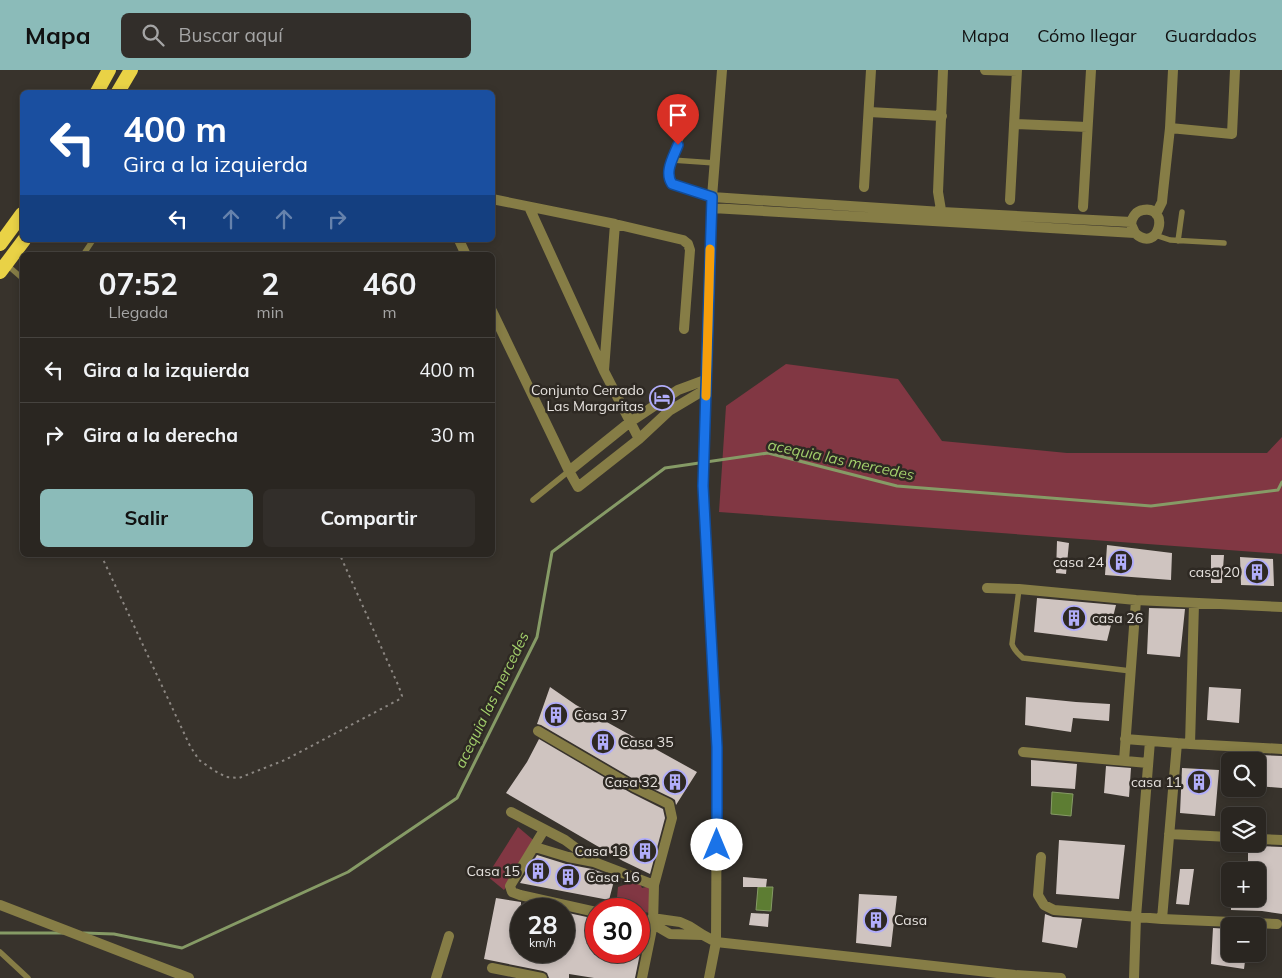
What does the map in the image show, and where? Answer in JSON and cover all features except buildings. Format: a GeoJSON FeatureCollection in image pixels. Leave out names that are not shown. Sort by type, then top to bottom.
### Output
{"type":"FeatureCollection","features":[{"type":"Feature","properties":{"kind":"highway"},"geometry":{"type":"LineString","coordinates":[[98,90],[109,70]]}},
{"type":"Feature","properties":{"kind":"highway"},"geometry":{"type":"LineString","coordinates":[[119,90],[130,70]]}},
{"type":"Feature","properties":{"kind":"highway"},"geometry":{"type":"LineString","coordinates":[[0,244],[20,217]]}},
{"type":"Feature","properties":{"kind":"highway"},"geometry":{"type":"LineString","coordinates":[[3,268],[22,242]]}},
{"type":"Feature","properties":{"kind":"street"},"geometry":{"type":"LineString","coordinates":[[709,978],[716,942],[717,747],[703,486],[712,197],[722,70]]}},
{"type":"Feature","properties":{"kind":"street"},"geometry":{"type":"LineString","coordinates":[[864,188],[871,70]]}},
{"type":"Feature","properties":{"kind":"street"},"geometry":{"type":"LineString","coordinates":[[937,216],[943,70]]}},
{"type":"Feature","properties":{"kind":"street"},"geometry":{"type":"LineString","coordinates":[[985,70],[1017,70],[1010,200]]}},
{"type":"Feature","properties":{"kind":"street"},"geometry":{"type":"LineString","coordinates":[[1083,208],[1091,70]]}},
{"type":"Feature","properties":{"kind":"street"},"geometry":{"type":"LineString","coordinates":[[1153,212],[1162,202],[1170,128],[1172,70]]}},
{"type":"Feature","properties":{"kind":"street"},"geometry":{"type":"LineString","coordinates":[[1170,128],[1232,134],[1235,70]]}},
{"type":"Feature","properties":{"kind":"street"},"geometry":{"type":"LineString","coordinates":[[868,112],[942,116]]}},
{"type":"Feature","properties":{"kind":"street"},"geometry":{"type":"LineString","coordinates":[[1014,124],[1088,127]]}},
{"type":"Feature","properties":{"kind":"street"},"geometry":{"type":"LineString","coordinates":[[712,197],[1135,233]]}},
{"type":"Feature","properties":{"kind":"street"},"geometry":{"type":"LineString","coordinates":[[495,199],[683,240],[688,244],[690,250],[684,329]]}},
{"type":"Feature","properties":{"kind":"street"},"geometry":{"type":"LineString","coordinates":[[528,207],[604,371],[639,438]]}},
{"type":"Feature","properties":{"kind":"street"},"geometry":{"type":"LineString","coordinates":[[712,208],[1131,222]]}},
{"type":"Feature","properties":{"kind":"street"},"geometry":{"type":"LineString","coordinates":[[1141,210],[1153,212],[1160,221],[1157,232],[1152,237],[1144,238],[1138,236],[1131,222],[1135,214],[1141,210]]}},
{"type":"Feature","properties":{"kind":"street"},"geometry":{"type":"LineString","coordinates":[[604,371],[615,224]]}},
{"type":"Feature","properties":{"kind":"street"},"geometry":{"type":"LineString","coordinates":[[495,317],[578,487],[639,438],[669,410],[706,385]]}},
{"type":"Feature","properties":{"kind":"street"},"geometry":{"type":"LineString","coordinates":[[569,471],[630,422],[668,396],[678,390],[706,385]]}},
{"type":"Feature","properties":{"kind":"street"},"geometry":{"type":"LineString","coordinates":[[987,588],[1194,604],[1282,607]]}},
{"type":"Feature","properties":{"kind":"street"},"geometry":{"type":"LineString","coordinates":[[1124,761],[1136,600]]}},
{"type":"Feature","properties":{"kind":"street"},"geometry":{"type":"LineString","coordinates":[[1190,744],[1194,604]]}},
{"type":"Feature","properties":{"kind":"street"},"geometry":{"type":"LineString","coordinates":[[538,731],[634,787],[668,804],[672,818],[654,885],[652,921],[642,978]]}},
{"type":"Feature","properties":{"kind":"street"},"geometry":{"type":"LineString","coordinates":[[1126,739],[1282,748]]}},
{"type":"Feature","properties":{"kind":"street"},"geometry":{"type":"LineString","coordinates":[[1134,978],[1136,917],[1150,741]]}},
{"type":"Feature","properties":{"kind":"street"},"geometry":{"type":"LineString","coordinates":[[1162,919],[1176,743]]}},
{"type":"Feature","properties":{"kind":"street"},"geometry":{"type":"LineString","coordinates":[[1023,752],[1148,763]]}},
{"type":"Feature","properties":{"kind":"street"},"geometry":{"type":"LineString","coordinates":[[511,812],[565,840],[594,862]]}},
{"type":"Feature","properties":{"kind":"street"},"geometry":{"type":"LineString","coordinates":[[544,830],[510,886],[512,892],[585,910]]}},
{"type":"Feature","properties":{"kind":"street"},"geometry":{"type":"LineString","coordinates":[[1169,834],[1221,837]]}},
{"type":"Feature","properties":{"kind":"street"},"geometry":{"type":"LineString","coordinates":[[1266,839],[1282,840]]}},
{"type":"Feature","properties":{"kind":"street"},"geometry":{"type":"LineString","coordinates":[[535,847],[568,857],[594,862],[654,885]]}},
{"type":"Feature","properties":{"kind":"street"},"geometry":{"type":"LineString","coordinates":[[1041,857],[1038,895],[1044,905],[1054,910],[1162,919],[1277,924]]}},
{"type":"Feature","properties":{"kind":"street"},"geometry":{"type":"LineString","coordinates":[[0,905],[189,978]]}},
{"type":"Feature","properties":{"kind":"street"},"geometry":{"type":"LineString","coordinates":[[652,921],[670,934],[703,935],[716,942],[1015,975],[1061,978]]}},
{"type":"Feature","properties":{"kind":"street"},"geometry":{"type":"LineString","coordinates":[[436,978],[450,936]]}},
{"type":"Feature","properties":{"kind":"street"},"geometry":{"type":"LineString","coordinates":[[492,968],[542,978]]}},
{"type":"Feature","properties":{"kind":"lane"},"geometry":{"type":"LineString","coordinates":[[684,130],[668,172],[668,179],[672,184],[712,197]]}},
{"type":"Feature","properties":{"kind":"lane"},"geometry":{"type":"LineString","coordinates":[[672,160],[715,163]]}},
{"type":"Feature","properties":{"kind":"lane"},"geometry":{"type":"LineString","coordinates":[[1178,241],[1182,212]]}},
{"type":"Feature","properties":{"kind":"lane"},"geometry":{"type":"LineString","coordinates":[[1155,235],[1178,241],[1224,243]]}},
{"type":"Feature","properties":{"kind":"lane"},"geometry":{"type":"LineString","coordinates":[[3,268],[20,277]]}},
{"type":"Feature","properties":{"kind":"lane"},"geometry":{"type":"LineString","coordinates":[[533,500],[569,471]]}},
{"type":"Feature","properties":{"kind":"lane"},"geometry":{"type":"LineString","coordinates":[[1019,589],[1012,644],[1017,654],[1023,658],[1131,671]]}},
{"type":"Feature","properties":{"kind":"lane"},"geometry":{"type":"LineString","coordinates":[[0,952],[28,978]]}},
{"type":"Feature","properties":{"kind":"path"},"geometry":{"type":"LineString","coordinates":[[102,557],[190,746],[199,760],[226,778],[239,778],[286,760],[400,699],[402,696],[341,557]]}},
{"type":"Feature","properties":{"kind":"shaded area"},"geometry":{"type":"Polygon","coordinates":[[[786,364],[898,379],[942,441],[1067,453],[1267,453],[1282,437],[1282,554],[719,512],[726,406],[786,364]]]}},
{"type":"Feature","properties":{"kind":"shaded area"},"geometry":{"type":"Polygon","coordinates":[[[1052,792],[1073,794],[1071,816],[1051,814],[1052,792]]]}},
{"type":"Feature","properties":{"kind":"shaded area"},"geometry":{"type":"Polygon","coordinates":[[[518,827],[538,844],[504,890],[487,876],[518,827]]]}},
{"type":"Feature","properties":{"kind":"shaded area"},"geometry":{"type":"Polygon","coordinates":[[[638,880],[642,888],[650,886],[650,898],[617,898],[618,887],[638,880]]]}},
{"type":"Feature","properties":{"kind":"shaded area"},"geometry":{"type":"Polygon","coordinates":[[[758,887],[773,887],[771,911],[756,910],[758,887]]]}},
{"type":"Feature","properties":{"kind":"waterway","name":"acequia las mercedes"},"geometry":{"type":"LineString","coordinates":[[84,933],[114,934],[182,948],[348,872],[457,798],[537,637],[552,552],[665,468],[768,453],[897,486],[1151,506],[1278,490],[1282,482]]}},
{"type":"Feature","properties":{"kind":"waterway","name":"acequia las mercedes"},"geometry":{"type":"LineString","coordinates":[[0,933],[63,933]]}},
{"type":"Feature","properties":{"kind":"slow traffic"},"geometry":{"type":"LineString","coordinates":[[706,396],[710,249]]}},
{"type":"Feature","properties":{"kind":"place","name":"Conjunto Cerrado Las Margaritas"},"geometry":{"type":"Point","coordinates":[662,398]}},
{"type":"Feature","properties":{"kind":"place","name":"casa 24"},"geometry":{"type":"Point","coordinates":[1121,562]}},
{"type":"Feature","properties":{"kind":"place","name":"casa 20"},"geometry":{"type":"Point","coordinates":[1257,572]}},
{"type":"Feature","properties":{"kind":"place","name":"casa 26"},"geometry":{"type":"Point","coordinates":[1074,618]}},
{"type":"Feature","properties":{"kind":"place","name":"Casa 37"},"geometry":{"type":"Point","coordinates":[556,715]}},
{"type":"Feature","properties":{"kind":"place","name":"Casa 35"},"geometry":{"type":"Point","coordinates":[603,742]}},
{"type":"Feature","properties":{"kind":"place","name":"Casa 32"},"geometry":{"type":"Point","coordinates":[675,782]}},
{"type":"Feature","properties":{"kind":"place","name":"casa 11"},"geometry":{"type":"Point","coordinates":[1199,782]}},
{"type":"Feature","properties":{"kind":"place","name":"Casa 18"},"geometry":{"type":"Point","coordinates":[645,851]}},
{"type":"Feature","properties":{"kind":"place","name":"Casa 15"},"geometry":{"type":"Point","coordinates":[538,871]}},
{"type":"Feature","properties":{"kind":"place","name":"Casa 16"},"geometry":{"type":"Point","coordinates":[568,877]}},
{"type":"Feature","properties":{"kind":"place","name":"Casa"},"geometry":{"type":"Point","coordinates":[876,920]}},
{"type":"Feature","properties":{"kind":"route"},"geometry":{"type":"LineString","coordinates":[[678,145],[668,172],[668,179],[672,184],[712,197],[703,486],[717,747],[717,845]]}}]}
